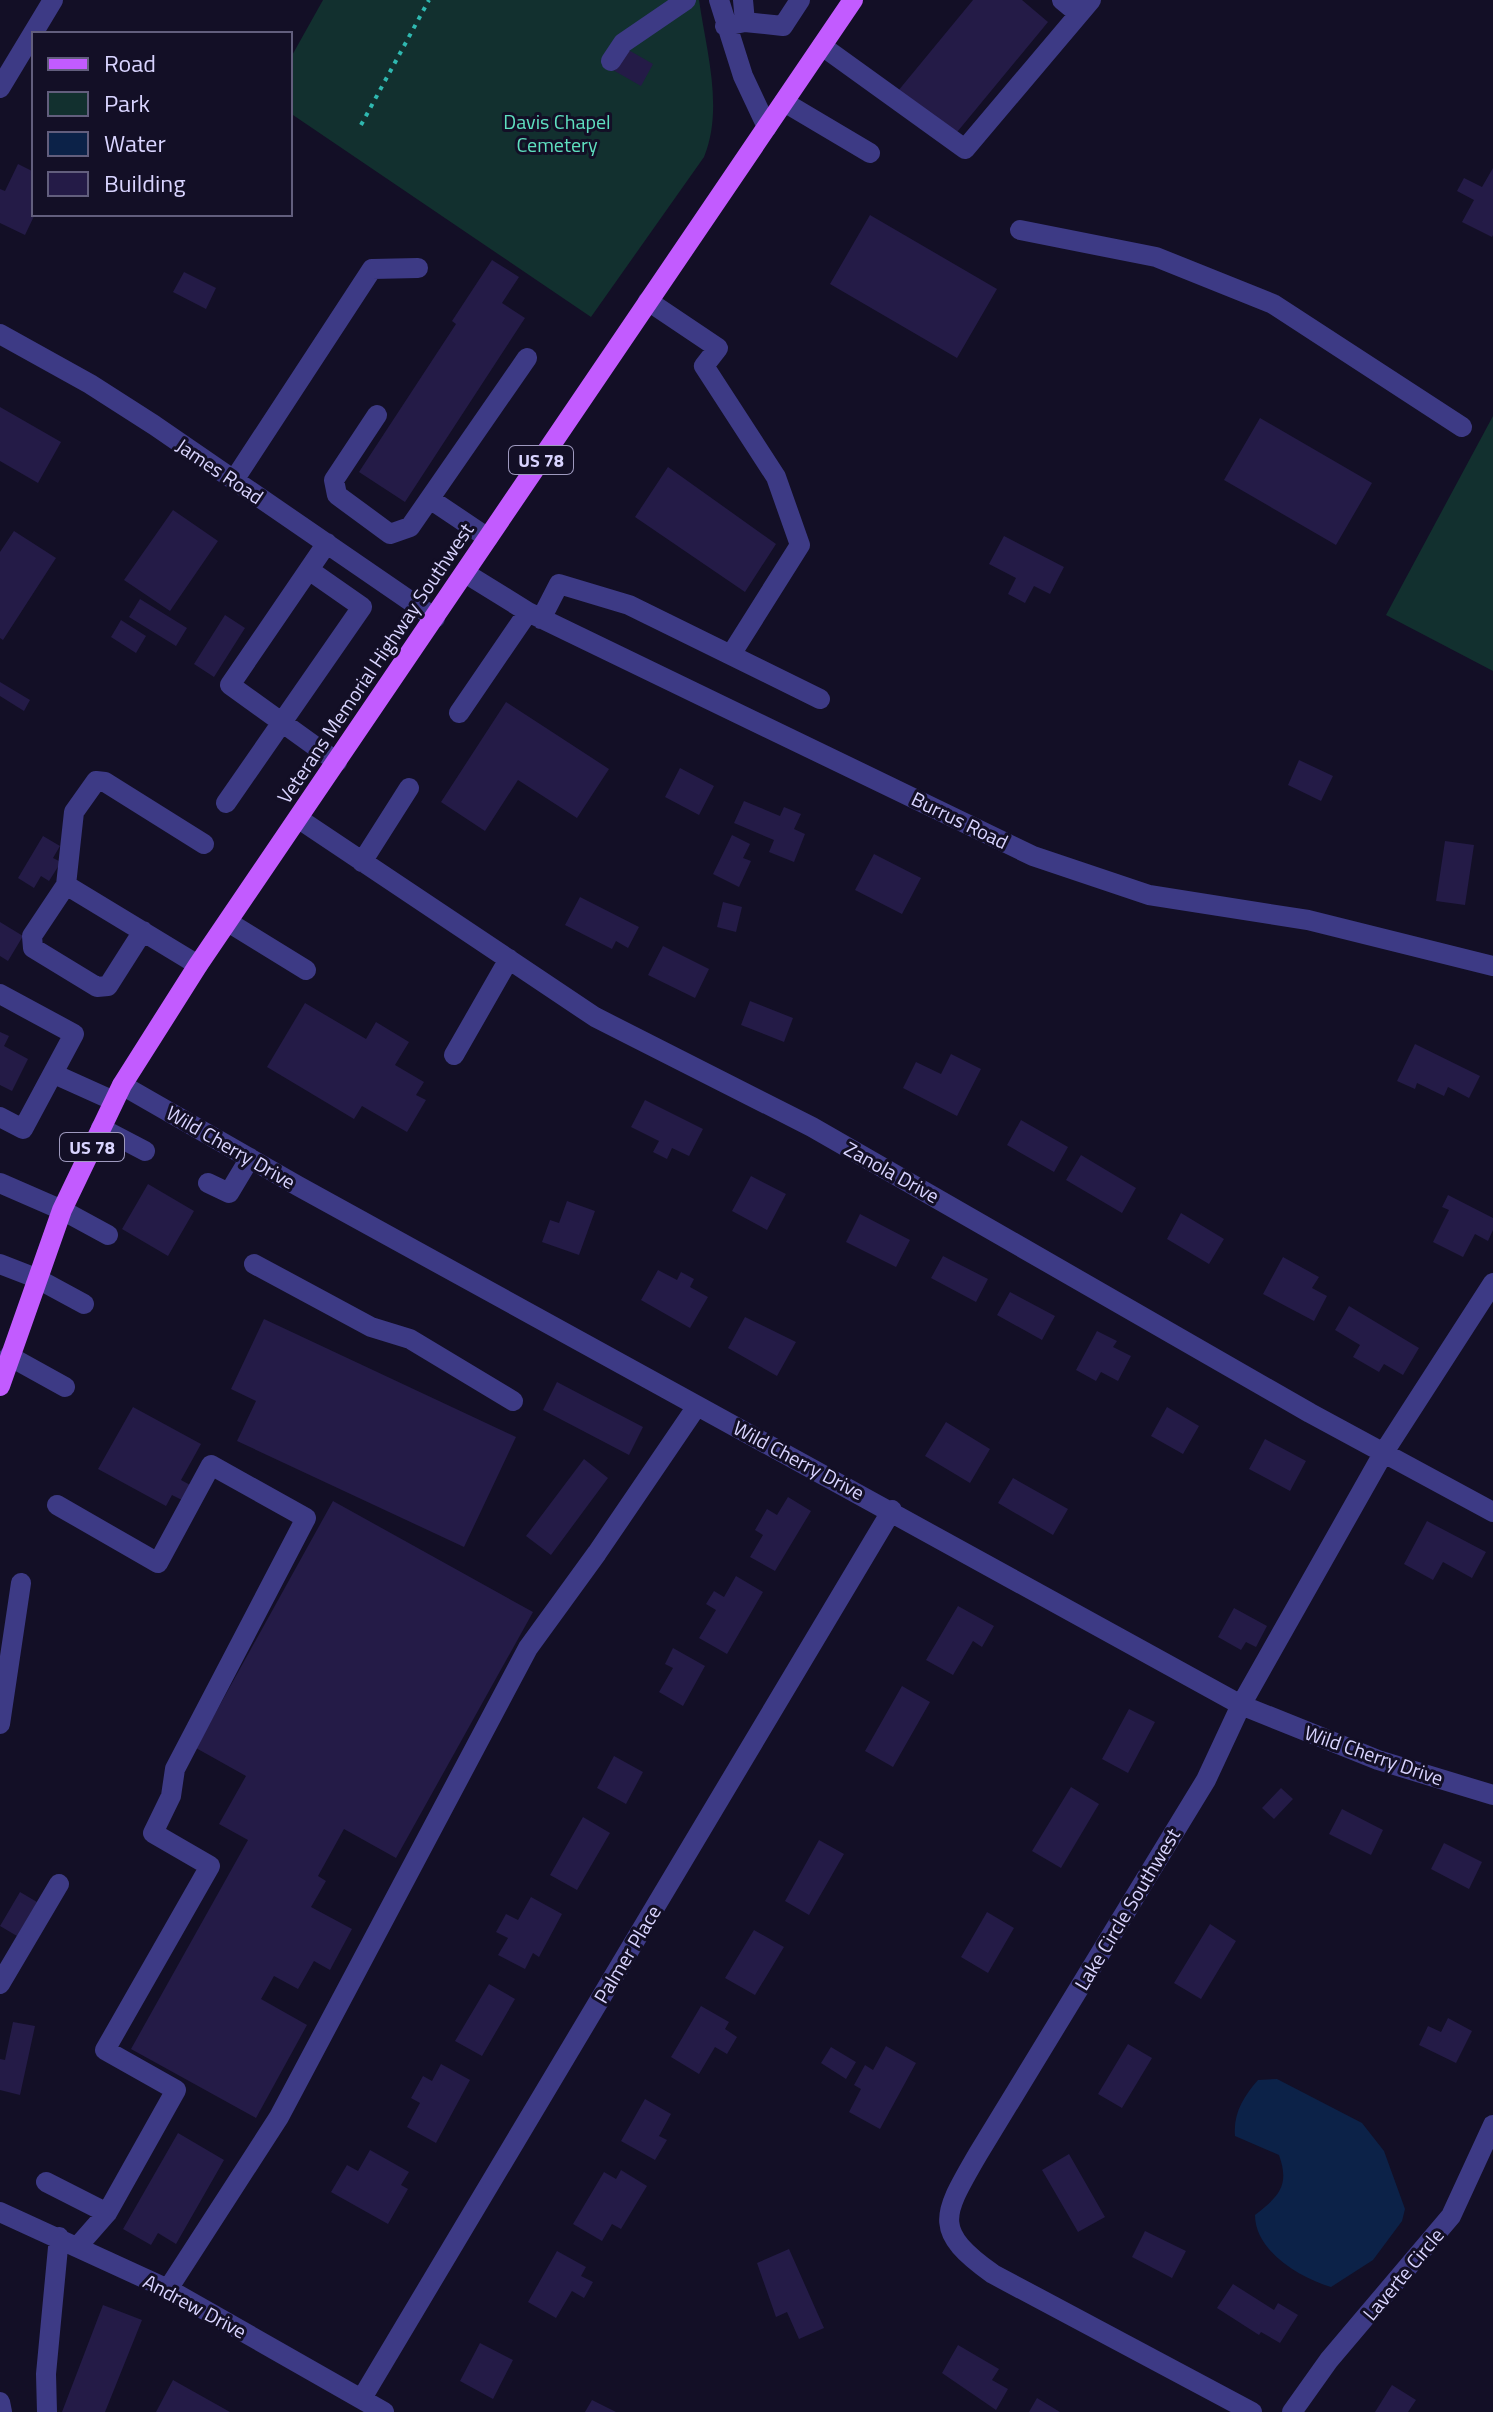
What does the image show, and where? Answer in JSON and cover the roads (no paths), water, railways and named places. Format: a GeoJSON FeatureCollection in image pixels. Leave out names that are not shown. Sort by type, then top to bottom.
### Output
{"type":"FeatureCollection","features":[{"type":"Feature","properties":{"kind":"main road","name":"Veterans Memorial Highway Southwest"},"geometry":{"type":"LineString","coordinates":[[0,1386],[62,1210],[118,1093],[198,965],[853,0]]}},
{"type":"Feature","properties":{"kind":"street"},"geometry":{"type":"LineString","coordinates":[[34,32],[53,0]]}},
{"type":"Feature","properties":{"kind":"street"},"geometry":{"type":"LineString","coordinates":[[611,61],[623,43],[686,0]]}},
{"type":"Feature","properties":{"kind":"street"},"geometry":{"type":"LineString","coordinates":[[719,0],[735,24],[767,127]]}},
{"type":"Feature","properties":{"kind":"street"},"geometry":{"type":"LineString","coordinates":[[735,24],[743,0]]}},
{"type":"Feature","properties":{"kind":"street"},"geometry":{"type":"LineString","coordinates":[[735,24],[783,26],[800,0]]}},
{"type":"Feature","properties":{"kind":"street"},"geometry":{"type":"LineString","coordinates":[[822,46],[965,149],[1085,7],[1062,0]]}},
{"type":"Feature","properties":{"kind":"street"},"geometry":{"type":"LineString","coordinates":[[0,88],[32,35]]}},
{"type":"Feature","properties":{"kind":"street"},"geometry":{"type":"LineString","coordinates":[[784,102],[870,153]]}},
{"type":"Feature","properties":{"kind":"street"},"geometry":{"type":"LineString","coordinates":[[1020,230],[1156,257],[1273,304],[1462,427]]}},
{"type":"Feature","properties":{"kind":"street"},"geometry":{"type":"LineString","coordinates":[[234,480],[372,269],[418,268]]}},
{"type":"Feature","properties":{"kind":"street"},"geometry":{"type":"LineString","coordinates":[[648,301],[718,348],[704,366],[776,477],[800,545],[732,653]]}},
{"type":"Feature","properties":{"kind":"street","name":"James Road"},"geometry":{"type":"LineString","coordinates":[[0,334],[90,384],[435,618]]}},
{"type":"Feature","properties":{"kind":"street"},"geometry":{"type":"LineString","coordinates":[[377,415],[334,480],[337,495],[390,534],[410,527],[527,358]]}},
{"type":"Feature","properties":{"kind":"street"},"geometry":{"type":"LineString","coordinates":[[430,499],[488,538]]}},
{"type":"Feature","properties":{"kind":"street"},"geometry":{"type":"LineString","coordinates":[[327,543],[230,685],[337,762]]}},
{"type":"Feature","properties":{"kind":"street"},"geometry":{"type":"LineString","coordinates":[[226,803],[362,607],[309,570]]}},
{"type":"Feature","properties":{"kind":"street","name":"Burrus Road"},"geometry":{"type":"LineString","coordinates":[[465,573],[534,616],[1033,856],[1149,895],[1308,920],[1493,966]]}},
{"type":"Feature","properties":{"kind":"street"},"geometry":{"type":"LineString","coordinates":[[459,713],[559,584],[629,605],[732,653],[820,699]]}},
{"type":"Feature","properties":{"kind":"street"},"geometry":{"type":"LineString","coordinates":[[143,931],[108,986],[97,987],[33,948],[32,936],[66,885],[74,812],[96,781],[105,782],[204,844]]}},
{"type":"Feature","properties":{"kind":"street"},"geometry":{"type":"LineString","coordinates":[[362,862],[409,788]]}},
{"type":"Feature","properties":{"kind":"street","name":"Zanola Drive"},"geometry":{"type":"LineString","coordinates":[[299,819],[595,1017],[812,1127],[1310,1413],[1493,1512]]}},
{"type":"Feature","properties":{"kind":"street"},"geometry":{"type":"LineString","coordinates":[[66,885],[198,965]]}},
{"type":"Feature","properties":{"kind":"street"},"geometry":{"type":"LineString","coordinates":[[228,922],[306,970]]}},
{"type":"Feature","properties":{"kind":"street"},"geometry":{"type":"LineString","coordinates":[[454,1055],[509,959]]}},
{"type":"Feature","properties":{"kind":"street"},"geometry":{"type":"LineString","coordinates":[[0,994],[74,1034],[23,1129],[0,1117]]}},
{"type":"Feature","properties":{"kind":"street","name":"Wild Cherry Drive"},"geometry":{"type":"LineString","coordinates":[[54,1074],[118,1093],[250,1158],[293,1194],[892,1510],[1241,1705],[1378,1760],[1493,1795]]}},
{"type":"Feature","properties":{"kind":"street"},"geometry":{"type":"LineString","coordinates":[[101,1128],[145,1151]]}},
{"type":"Feature","properties":{"kind":"street"},"geometry":{"type":"LineString","coordinates":[[208,1183],[229,1193],[250,1158]]}},
{"type":"Feature","properties":{"kind":"street"},"geometry":{"type":"LineString","coordinates":[[0,1183],[62,1210],[108,1235]]}},
{"type":"Feature","properties":{"kind":"street"},"geometry":{"type":"LineString","coordinates":[[0,1264],[36,1278],[84,1304]]}},
{"type":"Feature","properties":{"kind":"street"},"geometry":{"type":"LineString","coordinates":[[254,1264],[371,1327],[410,1339],[513,1401]]}},
{"type":"Feature","properties":{"kind":"street","name":"Lake Circle Southwest"},"geometry":{"type":"LineString","coordinates":[[1252,2412],[993,2274],[961,2252],[949,2232],[955,2193],[1206,1780],[1241,1705],[1384,1452],[1493,1283]]}},
{"type":"Feature","properties":{"kind":"street"},"geometry":{"type":"LineString","coordinates":[[9,1356],[65,1387]]}},
{"type":"Feature","properties":{"kind":"street"},"geometry":{"type":"LineString","coordinates":[[168,2289],[279,2117],[528,1648],[606,1541],[697,1406]]}},
{"type":"Feature","properties":{"kind":"street"},"geometry":{"type":"LineString","coordinates":[[57,1505],[158,1563],[211,1465],[306,1518],[175,1769],[171,1796],[153,1833],[210,1866],[105,2050],[176,2090],[107,2213],[78,2246]]}},
{"type":"Feature","properties":{"kind":"street","name":"Palmer Place"},"geometry":{"type":"LineString","coordinates":[[362,2398],[892,1510]]}},
{"type":"Feature","properties":{"kind":"street"},"geometry":{"type":"LineString","coordinates":[[0,1724],[4,1668],[21,1583]]}},
{"type":"Feature","properties":{"kind":"street"},"geometry":{"type":"LineString","coordinates":[[0,1984],[59,1884]]}},
{"type":"Feature","properties":{"kind":"street","name":"Laverte Circle"},"geometry":{"type":"LineString","coordinates":[[1292,2412],[1329,2360],[1451,2216],[1493,2125]]}},
{"type":"Feature","properties":{"kind":"street"},"geometry":{"type":"LineString","coordinates":[[46,2182],[107,2213]]}},
{"type":"Feature","properties":{"kind":"street","name":"Andrew Drive"},"geometry":{"type":"LineString","coordinates":[[0,2212],[168,2289],[384,2412]]}},
{"type":"Feature","properties":{"kind":"street"},"geometry":{"type":"LineString","coordinates":[[47,2412],[46,2374],[58,2275],[59,2237]]}},
{"type":"Feature","properties":{"kind":"street"},"geometry":{"type":"LineString","coordinates":[[0,2402],[2,2412]]}},
{"type":"Feature","properties":{"kind":"water"},"geometry":{"type":"Polygon","coordinates":[[[1277,2079],[1362,2123],[1384,2151],[1405,2209],[1402,2221],[1373,2260],[1331,2287],[1306,2277],[1281,2261],[1257,2228],[1255,2215],[1276,2196],[1283,2183],[1282,2166],[1279,2155],[1235,2136],[1236,2120],[1244,2099],[1258,2080],[1277,2079]]]}},
{"type":"Feature","properties":{"kind":"park label","name":"Davis Chapel Cemetery"},"geometry":{"type":"Point","coordinates":[557,132]}}]}
